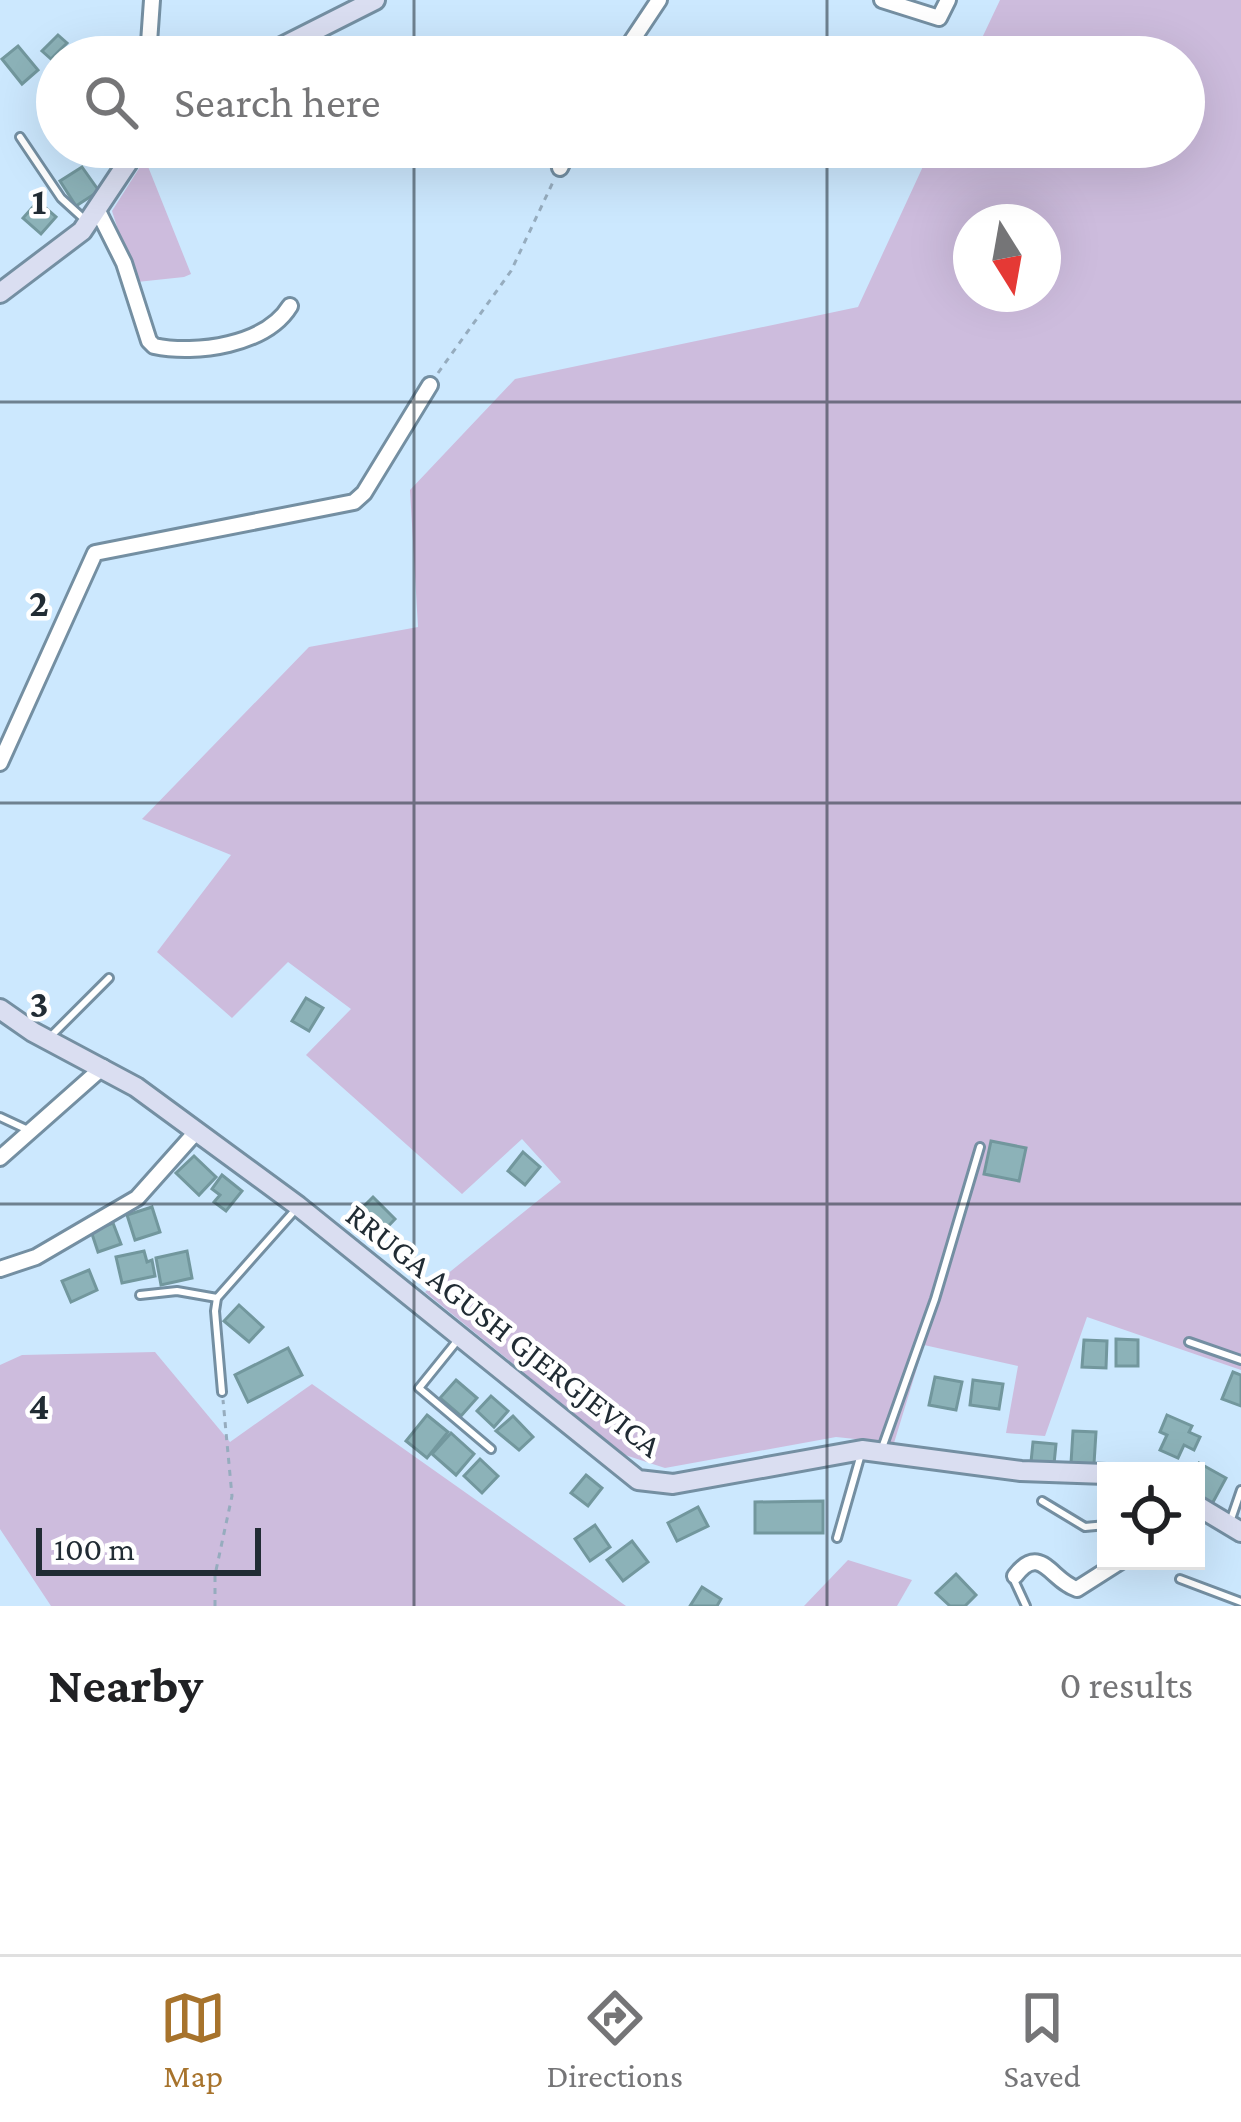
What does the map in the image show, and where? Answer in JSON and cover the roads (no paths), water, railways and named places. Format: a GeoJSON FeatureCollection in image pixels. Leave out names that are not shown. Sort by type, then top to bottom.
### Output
{"type":"FeatureCollection","features":[{"type":"Feature","properties":{"kind":"main road"},"geometry":{"type":"LineString","coordinates":[[304,36],[375,0]]}},
{"type":"Feature","properties":{"kind":"main road"},"geometry":{"type":"LineString","coordinates":[[0,293],[94,217],[125,168]]}},
{"type":"Feature","properties":{"kind":"main road","name":"RRUGA AGUSH GJERGJEVICA"},"geometry":{"type":"LineString","coordinates":[[0,1009],[136,1087],[298,1207],[627,1472],[650,1483],[673,1484],[872,1451],[1022,1472],[1097,1474]]}},
{"type":"Feature","properties":{"kind":"main road"},"geometry":{"type":"LineString","coordinates":[[1205,1512],[1235,1528]]}},
{"type":"Feature","properties":{"kind":"street"},"geometry":{"type":"LineString","coordinates":[[149,36],[152,0]]}},
{"type":"Feature","properties":{"kind":"street"},"geometry":{"type":"LineString","coordinates":[[635,36],[659,0]]}},
{"type":"Feature","properties":{"kind":"street"},"geometry":{"type":"LineString","coordinates":[[882,0],[939,18],[948,0]]}},
{"type":"Feature","properties":{"kind":"street"},"geometry":{"type":"LineString","coordinates":[[94,217],[113,237],[154,346],[225,344],[270,326],[290,306]]}},
{"type":"Feature","properties":{"kind":"street"},"geometry":{"type":"LineString","coordinates":[[0,763],[95,553],[354,502],[430,385]]}},
{"type":"Feature","properties":{"kind":"street"},"geometry":{"type":"LineString","coordinates":[[0,1158],[103,1067]]}},
{"type":"Feature","properties":{"kind":"street"},"geometry":{"type":"LineString","coordinates":[[0,1269],[36,1257],[137,1198],[195,1133]]}},
{"type":"Feature","properties":{"kind":"street"},"geometry":{"type":"LineString","coordinates":[[1015,1576],[1017,1570],[1041,1563],[1064,1585],[1077,1589],[1107,1570]]}},
{"type":"Feature","properties":{"kind":"lane"},"geometry":{"type":"LineString","coordinates":[[20,137],[36,161]]}},
{"type":"Feature","properties":{"kind":"lane"},"geometry":{"type":"LineString","coordinates":[[41,168],[61,198],[94,217]]}},
{"type":"Feature","properties":{"kind":"lane"},"geometry":{"type":"LineString","coordinates":[[47,1039],[109,978]]}},
{"type":"Feature","properties":{"kind":"lane"},"geometry":{"type":"LineString","coordinates":[[0,1117],[31,1131]]}},
{"type":"Feature","properties":{"kind":"lane"},"geometry":{"type":"LineString","coordinates":[[837,1538],[935,1299],[980,1148]]}},
{"type":"Feature","properties":{"kind":"lane"},"geometry":{"type":"LineString","coordinates":[[222,1392],[218,1298],[298,1207]]}},
{"type":"Feature","properties":{"kind":"lane"},"geometry":{"type":"LineString","coordinates":[[140,1295],[177,1292],[218,1298]]}},
{"type":"Feature","properties":{"kind":"lane"},"geometry":{"type":"LineString","coordinates":[[460,1339],[419,1388],[491,1449]]}},
{"type":"Feature","properties":{"kind":"lane"},"geometry":{"type":"LineString","coordinates":[[1189,1342],[1241,1360]]}},
{"type":"Feature","properties":{"kind":"lane"},"geometry":{"type":"LineString","coordinates":[[1235,1528],[1241,1490]]}},
{"type":"Feature","properties":{"kind":"lane"},"geometry":{"type":"LineString","coordinates":[[1042,1501],[1085,1528],[1097,1526]]}},
{"type":"Feature","properties":{"kind":"lane"},"geometry":{"type":"LineString","coordinates":[[1015,1576],[1013,1584],[1025,1606]]}},
{"type":"Feature","properties":{"kind":"lane"},"geometry":{"type":"LineString","coordinates":[[1180,1579],[1241,1602]]}}]}
